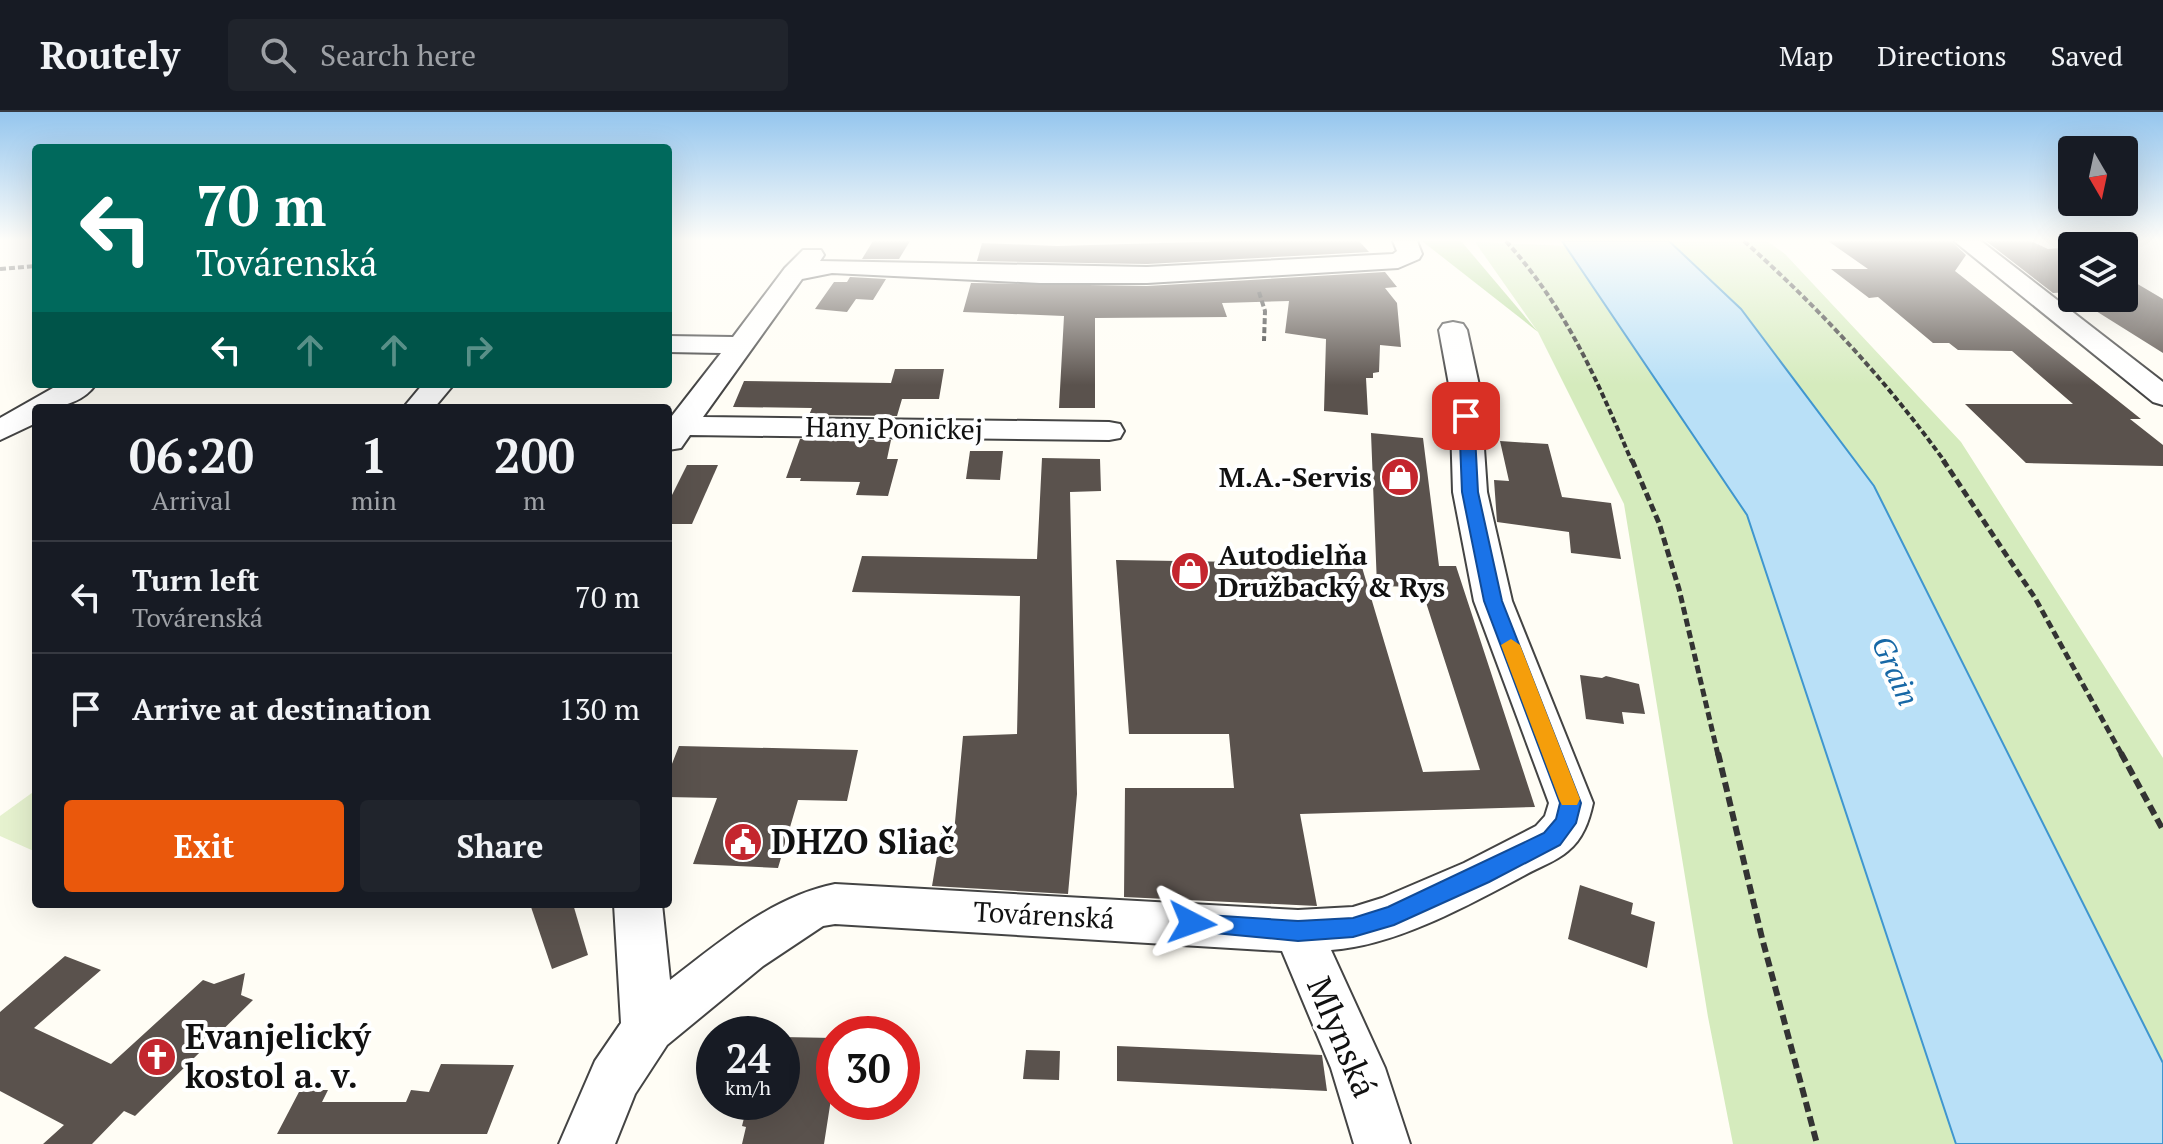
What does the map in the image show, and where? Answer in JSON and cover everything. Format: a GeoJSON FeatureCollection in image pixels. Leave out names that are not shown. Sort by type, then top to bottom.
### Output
{"type":"FeatureCollection","features":[{"type":"Feature","properties":{"kind":"street"},"geometry":{"type":"LineString","coordinates":[[674,435],[782,289]]}},
{"type":"Feature","properties":{"kind":"street"},"geometry":{"type":"LineString","coordinates":[[2027,289],[2163,396]]}},
{"type":"Feature","properties":{"kind":"street","name":"Továrenská"},"geometry":{"type":"LineString","coordinates":[[587,1144],[614,1079],[648,1028],[745,951],[811,909],[835,904],[1298,931],[1353,928],[1394,915],[1552,839],[1566,823],[1571,803],[1493,601],[1470,492],[1465,390],[1453,330]]}},
{"type":"Feature","properties":{"kind":"street"},"geometry":{"type":"LineString","coordinates":[[672,344],[740,345]]}},
{"type":"Feature","properties":{"kind":"street"},"geometry":{"type":"LineString","coordinates":[[47,404],[74,388]]}},
{"type":"Feature","properties":{"kind":"street"},"geometry":{"type":"LineString","coordinates":[[422,404],[436,388]]}},
{"type":"Feature","properties":{"kind":"street"},"geometry":{"type":"LineString","coordinates":[[0,431],[32,412]]}},
{"type":"Feature","properties":{"kind":"street","name":"Hany Ponickej"},"geometry":{"type":"LineString","coordinates":[[674,435],[1109,431]]}},
{"type":"Feature","properties":{"kind":"street"},"geometry":{"type":"LineString","coordinates":[[638,908],[648,1028]]}},
{"type":"Feature","properties":{"kind":"street","name":"Mlynská"},"geometry":{"type":"LineString","coordinates":[[1298,931],[1358,1068],[1382,1144]]}},
{"type":"Feature","properties":{"kind":"path"},"geometry":{"type":"LineString","coordinates":[[1256,289],[1265,311],[1264,341]]}},
{"type":"Feature","properties":{"kind":"path"},"geometry":{"type":"LineString","coordinates":[[1546,289],[1585,353],[1659,523],[1683,604],[1762,938],[1817,1144]]}},
{"type":"Feature","properties":{"kind":"path"},"geometry":{"type":"LineString","coordinates":[[1794,289],[1872,368],[1915,423],[2038,604],[2163,830]]}},
{"type":"Feature","properties":{"kind":"green space"},"geometry":{"type":"Polygon","coordinates":[[[1483,289],[1502,289],[1538,332],[1483,289]]]}},
{"type":"Feature","properties":{"kind":"green space"},"geometry":{"type":"Polygon","coordinates":[[[1508,289],[1597,289],[1747,515],[1956,1144],[1733,1144],[1708,1017],[1624,504],[1538,332],[1508,289]]]}},
{"type":"Feature","properties":{"kind":"green space"},"geometry":{"type":"Polygon","coordinates":[[[1720,289],[1818,289],[1961,442],[2163,758],[2163,1063],[1874,486],[1741,309],[1720,289]]]}},
{"type":"Feature","properties":{"kind":"green space"},"geometry":{"type":"Polygon","coordinates":[[[32,793],[32,850],[0,836],[0,816],[32,793]]]}},
{"type":"Feature","properties":{"kind":"water","name":"Grain"},"geometry":{"type":"Polygon","coordinates":[[[1595,289],[1720,289],[1741,309],[1874,486],[2163,1063],[2163,1144],[1956,1144],[1747,515],[1595,289]]]}},
{"type":"Feature","properties":{"kind":"building"},"geometry":{"type":"Polygon","coordinates":[[[829,289],[880,289],[873,300],[856,299],[847,312],[815,309],[829,289]]]}},
{"type":"Feature","properties":{"kind":"building"},"geometry":{"type":"Polygon","coordinates":[[[969,289],[1386,289],[1397,303],[1401,347],[1380,345],[1379,372],[1373,373],[1373,378],[1366,378],[1368,415],[1324,411],[1326,339],[1285,333],[1289,301],[1222,303],[1227,317],[1095,318],[1095,408],[1059,408],[1064,316],[963,312],[969,289]]]}},
{"type":"Feature","properties":{"kind":"building"},"geometry":{"type":"Polygon","coordinates":[[[1857,289],[1978,289],[2141,419],[2130,419],[2163,445],[2163,466],[2026,463],[1965,404],[2073,404],[2012,351],[1958,350],[1949,343],[1933,343],[1878,297],[1869,298],[1857,289]]]}},
{"type":"Feature","properties":{"kind":"building"},"geometry":{"type":"Polygon","coordinates":[[[2138,289],[2146,289],[2163,299],[2163,353],[2098,312],[2138,312],[2138,289]]]}},
{"type":"Feature","properties":{"kind":"building"},"geometry":{"type":"Polygon","coordinates":[[[895,369],[944,369],[939,399],[902,399],[897,416],[809,415],[812,408],[733,407],[744,381],[891,383],[895,369]]]}},
{"type":"Feature","properties":{"kind":"building"},"geometry":{"type":"Polygon","coordinates":[[[1371,433],[1423,438],[1439,566],[1456,566],[1535,807],[1300,814],[1317,906],[1124,897],[1125,788],[1234,788],[1229,734],[1129,734],[1116,560],[1361,564],[1423,772],[1480,770],[1421,587],[1377,586],[1371,433]]]}},
{"type":"Feature","properties":{"kind":"building"},"geometry":{"type":"Polygon","coordinates":[[[800,439],[891,440],[887,459],[898,459],[888,496],[856,495],[860,482],[786,478],[800,439]]]}},
{"type":"Feature","properties":{"kind":"building"},"geometry":{"type":"Polygon","coordinates":[[[1500,441],[1548,444],[1562,497],[1611,503],[1621,559],[1571,553],[1569,532],[1497,522],[1494,480],[1509,481],[1500,441]]]}},
{"type":"Feature","properties":{"kind":"building"},"geometry":{"type":"Polygon","coordinates":[[[970,451],[1003,451],[1000,480],[966,479],[970,451]]]}},
{"type":"Feature","properties":{"kind":"building"},"geometry":{"type":"Polygon","coordinates":[[[1042,458],[1100,459],[1101,491],[1070,492],[1077,794],[1068,894],[932,886],[941,833],[954,833],[963,736],[1017,734],[1020,596],[852,592],[862,556],[1037,559],[1042,458]]]}},
{"type":"Feature","properties":{"kind":"building"},"geometry":{"type":"Polygon","coordinates":[[[687,465],[718,465],[692,524],[672,524],[672,495],[687,465]]]}},
{"type":"Feature","properties":{"kind":"building"},"geometry":{"type":"Polygon","coordinates":[[[1580,675],[1606,676],[1639,684],[1645,714],[1622,712],[1624,724],[1586,719],[1580,675]]]}},
{"type":"Feature","properties":{"kind":"building"},"geometry":{"type":"Polygon","coordinates":[[[679,746],[858,750],[847,801],[798,800],[778,868],[693,864],[717,798],[672,797],[672,764],[679,746]]]}},
{"type":"Feature","properties":{"kind":"building"},"geometry":{"type":"Polygon","coordinates":[[[1580,885],[1633,903],[1631,914],[1655,922],[1647,968],[1568,939],[1580,885]]]}},
{"type":"Feature","properties":{"kind":"building"},"geometry":{"type":"Polygon","coordinates":[[[531,908],[574,908],[588,955],[552,969],[531,908]]]}},
{"type":"Feature","properties":{"kind":"building","name":"Evanjelický kostol a. v."},"geometry":{"type":"Polygon","coordinates":[[[65,956],[101,970],[34,1028],[111,1064],[203,980],[214,984],[245,973],[241,995],[253,1000],[135,1116],[124,1111],[92,1144],[43,1144],[64,1125],[0,1091],[0,1012],[65,956]]]}},
{"type":"Feature","properties":{"kind":"building"},"geometry":{"type":"Polygon","coordinates":[[[800,1037],[816,1038],[816,1120],[828,1120],[824,1144],[742,1144],[746,1127],[742,1126],[744,1120],[800,1120],[800,1037]]]}},
{"type":"Feature","properties":{"kind":"building"},"geometry":{"type":"Polygon","coordinates":[[[1117,1046],[1322,1055],[1327,1091],[1117,1081],[1117,1046]]]}},
{"type":"Feature","properties":{"kind":"building"},"geometry":{"type":"Polygon","coordinates":[[[1026,1050],[1060,1051],[1059,1080],[1023,1079],[1026,1050]]]}},
{"type":"Feature","properties":{"kind":"building"},"geometry":{"type":"Polygon","coordinates":[[[441,1064],[514,1065],[487,1134],[277,1134],[300,1090],[328,1090],[322,1102],[406,1102],[411,1090],[429,1092],[441,1064]]]}},
{"type":"Feature","properties":{"kind":"slow traffic"},"geometry":{"type":"LineString","coordinates":[[1511,645],[1569,799]]}},
{"type":"Feature","properties":{"kind":"place","name":"M.A.-Servis"},"geometry":{"type":"Point","coordinates":[1400,477]}},
{"type":"Feature","properties":{"kind":"place","name":"Autodielňa Družbacký & Rys"},"geometry":{"type":"Point","coordinates":[1190,571]}},
{"type":"Feature","properties":{"kind":"place","name":"DHZO Sliač"},"geometry":{"type":"Point","coordinates":[743,842]}},
{"type":"Feature","properties":{"kind":"place","name":"Evanjelický kostol a. v."},"geometry":{"type":"Point","coordinates":[157,1057]}},
{"type":"Feature","properties":{"kind":"route"},"geometry":{"type":"LineString","coordinates":[[1192,923],[1298,931],[1353,928],[1394,915],[1481,876],[1552,839],[1566,823],[1571,803],[1493,601],[1477,536],[1470,492],[1466,416]]}}]}
